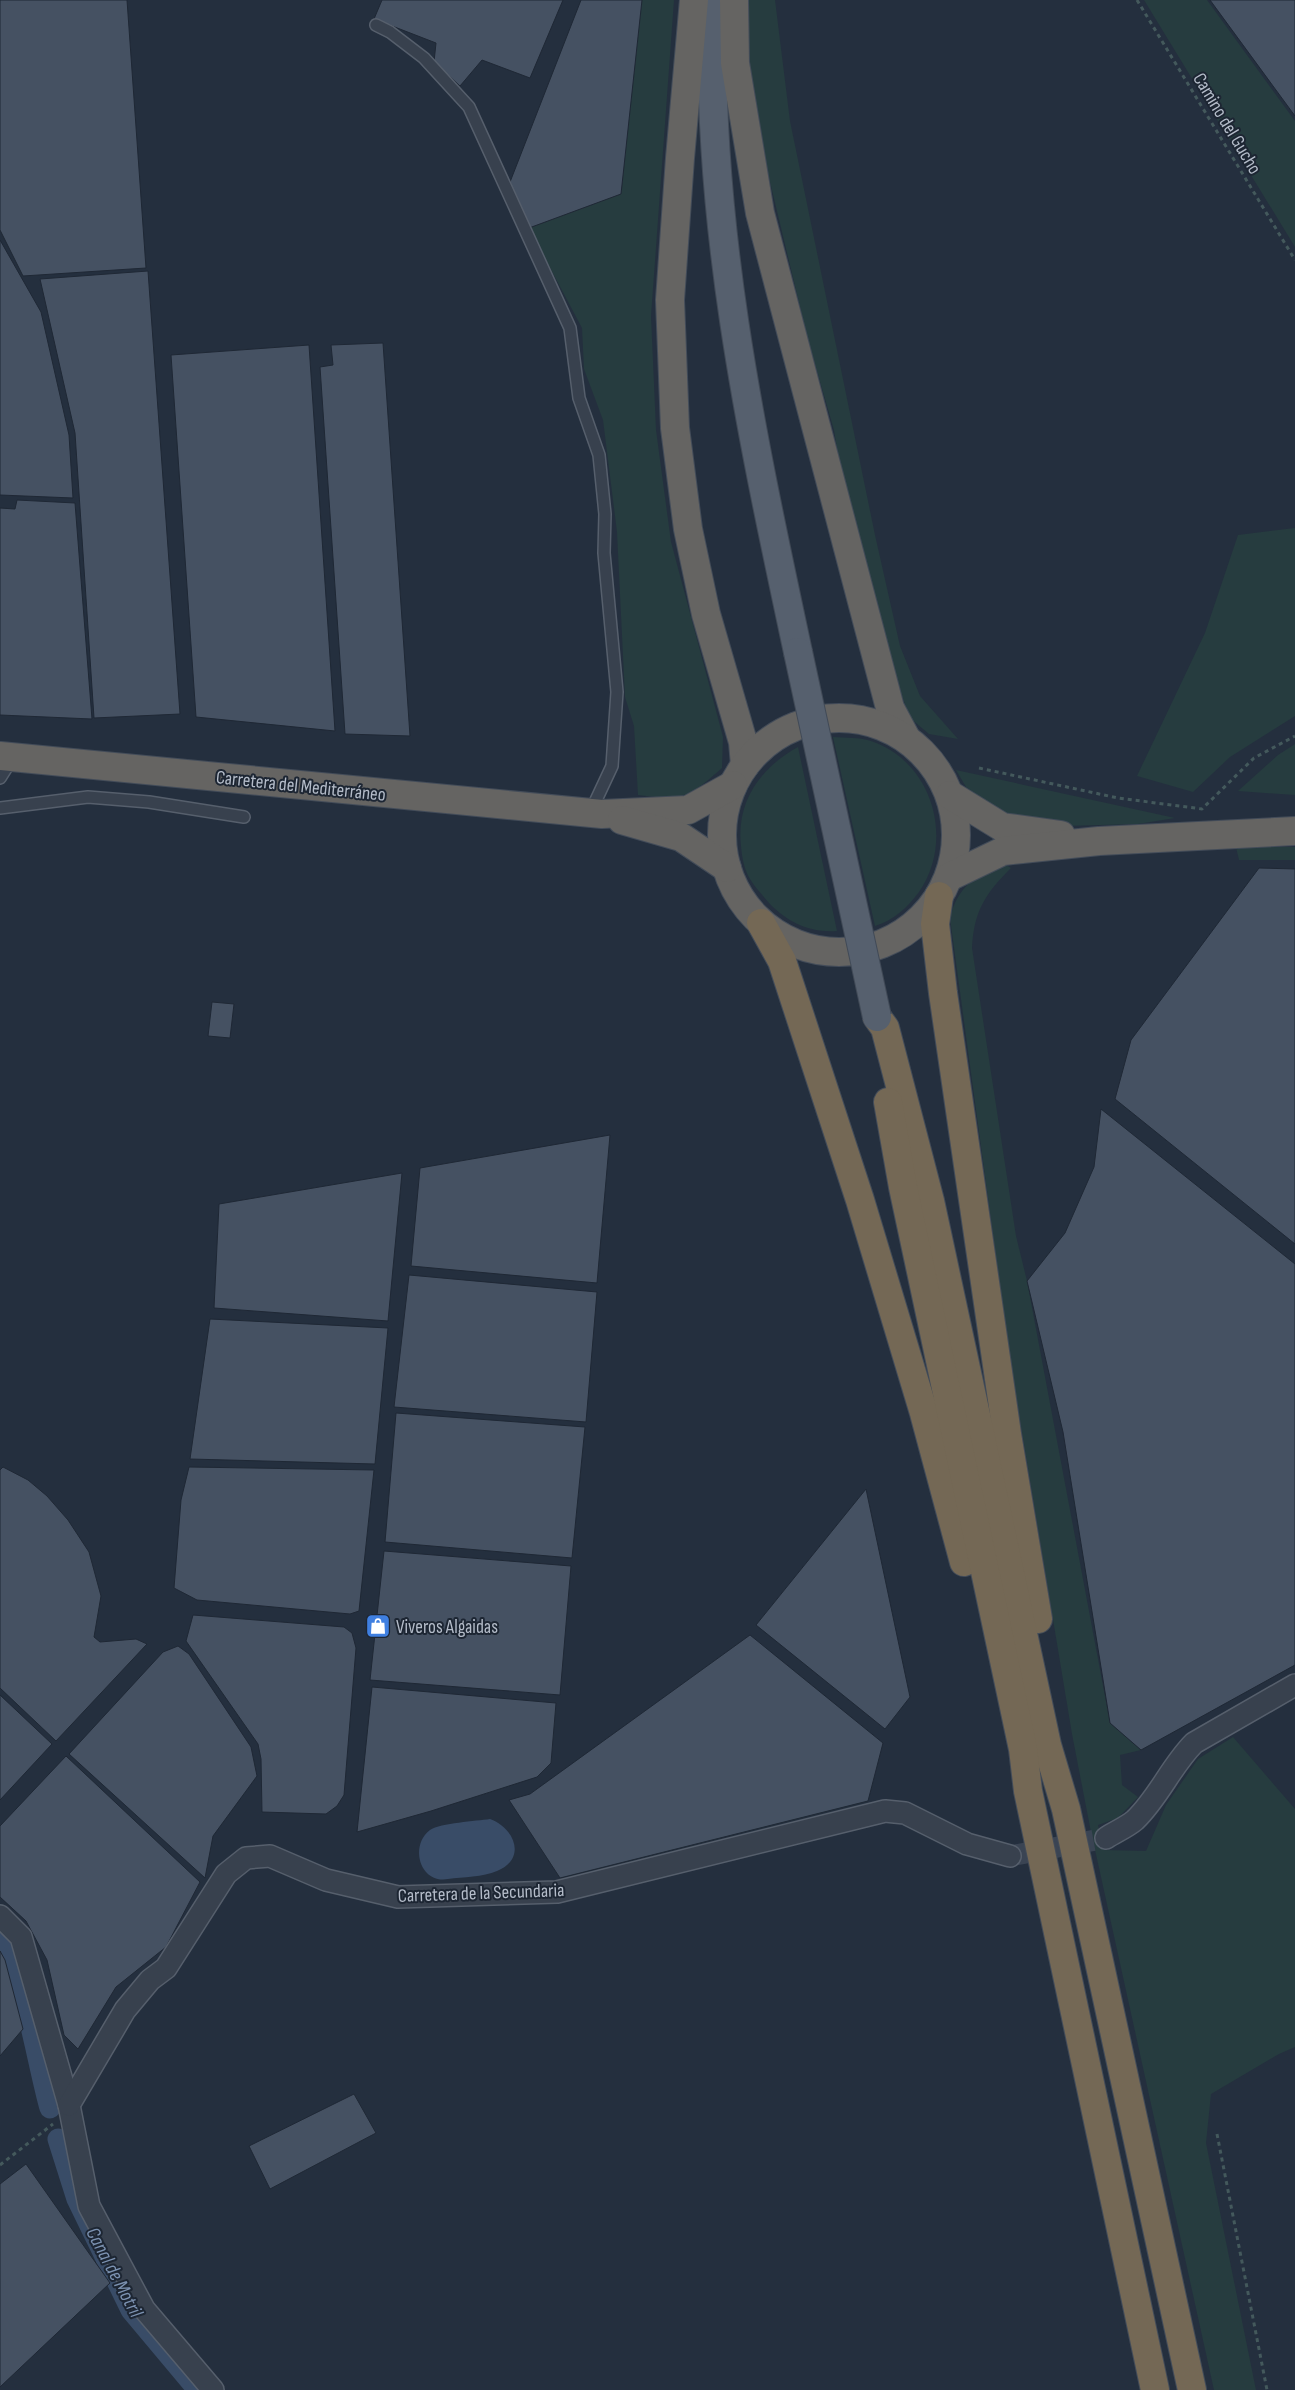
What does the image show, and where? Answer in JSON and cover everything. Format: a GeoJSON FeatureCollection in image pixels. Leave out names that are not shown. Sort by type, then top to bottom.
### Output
{"type":"FeatureCollection","features":[{"type":"Feature","properties":{"kind":"highway"},"geometry":{"type":"LineString","coordinates":[[694,0],[670,300],[675,428],[688,529],[706,614],[743,742],[739,775],[724,822],[722,840],[726,868],[740,898],[761,924],[782,962],[860,1200],[926,1422],[973,1595],[1013,1754],[1028,1791]]}},
{"type":"Feature","properties":{"kind":"highway"},"geometry":{"type":"LineString","coordinates":[[734,0],[735,63],[760,213],[882,679],[890,708],[906,738],[932,763],[950,795],[956,822],[956,850],[944,886],[935,924],[942,993],[1007,1434],[1058,1743],[1066,1809]]}},
{"type":"Feature","properties":{"kind":"highway"},"geometry":{"type":"LineString","coordinates":[[739,775],[771,740],[803,724],[838,718],[874,723],[906,738]]}},
{"type":"Feature","properties":{"kind":"highway","name":"Carretera del Mediterráneo"},"geometry":{"type":"LineString","coordinates":[[4,764],[596,814],[688,810],[739,775]]}},
{"type":"Feature","properties":{"kind":"highway"},"geometry":{"type":"LineString","coordinates":[[950,795],[1002,828],[1099,841]]}},
{"type":"Feature","properties":{"kind":"highway","name":"Carretera del Mediterráneo"},"geometry":{"type":"LineString","coordinates":[[596,814],[681,837],[726,868]]}},
{"type":"Feature","properties":{"kind":"highway"},"geometry":{"type":"LineString","coordinates":[[761,924],[798,945],[822,952],[857,952],[889,942],[918,922],[944,886],[1003,851],[1099,841],[1295,831]]}},
{"type":"Feature","properties":{"kind":"highway"},"geometry":{"type":"LineString","coordinates":[[878,1017],[875,1031],[902,1186],[1023,1749],[1028,1791],[1156,2390]]}},
{"type":"Feature","properties":{"kind":"highway"},"geometry":{"type":"LineString","coordinates":[[878,1017],[885,1028],[930,1201],[1047,1745],[1066,1809],[1192,2390]]}},
{"type":"Feature","properties":{"kind":"main road"},"geometry":{"type":"LineString","coordinates":[[713,0],[713,121],[722,240],[751,431],[878,1017]]}},
{"type":"Feature","properties":{"kind":"street"},"geometry":{"type":"LineString","coordinates":[[1106,1838],[1134,1821],[1154,1798],[1180,1756],[1194,1742],[1295,1685]]}},
{"type":"Feature","properties":{"kind":"street","name":"Carretera de la Secundaria"},"geometry":{"type":"LineString","coordinates":[[69,2105],[125,2010],[150,1980],[166,1968],[226,1874],[246,1858],[270,1856],[326,1880],[398,1897],[557,1892],[885,1811],[905,1813],[967,1844],[1010,1856]]}},
{"type":"Feature","properties":{"kind":"street"},"geometry":{"type":"LineString","coordinates":[[0,1916],[21,1937],[69,2105],[89,2206],[144,2308],[213,2390]]}},
{"type":"Feature","properties":{"kind":"lane"},"geometry":{"type":"LineString","coordinates":[[376,25],[390,32],[424,58],[469,107],[570,328],[579,398],[598,455],[605,514],[604,553],[617,692],[612,766],[596,814]]}},
{"type":"Feature","properties":{"kind":"lane"},"geometry":{"type":"LineString","coordinates":[[0,808],[88,797],[149,802],[244,817]]}},
{"type":"Feature","properties":{"kind":"path","name":"Camino del Gucho"},"geometry":{"type":"LineString","coordinates":[[1137,0],[1295,260]]}},
{"type":"Feature","properties":{"kind":"path"},"geometry":{"type":"LineString","coordinates":[[980,768],[1118,798],[1202,809],[1254,758],[1295,736]]}},
{"type":"Feature","properties":{"kind":"path"},"geometry":{"type":"LineString","coordinates":[[0,2165],[38,2137],[55,2122],[69,2105]]}},
{"type":"Feature","properties":{"kind":"path"},"geometry":{"type":"LineString","coordinates":[[1216,2134],[1267,2390]]}},
{"type":"Feature","properties":{"kind":"green space"},"geometry":{"type":"Polygon","coordinates":[[[642,0],[674,0],[651,316],[656,430],[671,542],[723,737],[722,768],[701,786],[692,791],[684,795],[665,798],[638,795],[634,726],[625,697],[617,532],[603,420],[584,369],[582,328],[529,228],[621,194],[642,0]]]}},
{"type":"Feature","properties":{"kind":"green space"},"geometry":{"type":"Polygon","coordinates":[[[746,0],[775,0],[790,121],[875,535],[900,646],[920,696],[958,739],[929,734],[910,718],[891,666],[871,579],[846,504],[834,430],[808,340],[759,136],[751,87],[745,25],[746,0]]]}},
{"type":"Feature","properties":{"kind":"green space"},"geometry":{"type":"Polygon","coordinates":[[[1144,0],[1207,0],[1295,121],[1295,247],[1144,0]]]}},
{"type":"Feature","properties":{"kind":"green space"},"geometry":{"type":"Polygon","coordinates":[[[1295,528],[1295,716],[1230,757],[1193,792],[1137,776],[1205,633],[1238,535],[1295,528]]]}},
{"type":"Feature","properties":{"kind":"green space"},"geometry":{"type":"Polygon","coordinates":[[[833,737],[857,738],[871,741],[892,751],[910,766],[923,784],[932,805],[936,827],[935,849],[930,871],[919,892],[905,908],[894,917],[875,926],[833,737]]]}},
{"type":"Feature","properties":{"kind":"green space"},"geometry":{"type":"Polygon","coordinates":[[[1295,744],[1295,795],[1238,791],[1278,755],[1295,744]]]}},
{"type":"Feature","properties":{"kind":"green space"},"geometry":{"type":"Polygon","coordinates":[[[798,747],[837,931],[808,928],[783,916],[754,885],[746,871],[743,859],[740,830],[742,815],[753,788],[772,765],[798,747]]]}},
{"type":"Feature","properties":{"kind":"green space"},"geometry":{"type":"Polygon","coordinates":[[[956,770],[1175,818],[1138,824],[1063,826],[1003,814],[966,787],[956,770]]]}},
{"type":"Feature","properties":{"kind":"green space"},"geometry":{"type":"Polygon","coordinates":[[[1236,847],[1295,847],[1295,860],[1239,860],[1236,847]]]}},
{"type":"Feature","properties":{"kind":"green space"},"geometry":{"type":"Polygon","coordinates":[[[1001,862],[1011,868],[994,886],[978,913],[972,948],[1016,1236],[1027,1281],[1110,1723],[1141,1750],[1120,1755],[1122,1785],[1138,1797],[1118,1818],[1098,1825],[1103,1850],[1146,1851],[1166,1805],[1198,1759],[1233,1737],[1295,1809],[1295,2047],[1279,2054],[1211,2094],[1206,2143],[1256,2390],[1214,2390],[1090,1827],[1072,1734],[1010,1360],[950,918],[957,899],[968,884],[983,872],[1001,862]]]}},
{"type":"Feature","properties":{"kind":"water"},"geometry":{"type":"Polygon","coordinates":[[[490,1819],[506,1829],[514,1844],[515,1852],[506,1866],[486,1874],[448,1879],[438,1879],[430,1876],[424,1870],[419,1854],[420,1845],[430,1830],[450,1824],[490,1819]]]}},
{"type":"Feature","properties":{"kind":"building"},"geometry":{"type":"Polygon","coordinates":[[[0,0],[127,0],[146,268],[23,276],[0,230],[0,0]]]}},
{"type":"Feature","properties":{"kind":"building"},"geometry":{"type":"Polygon","coordinates":[[[382,0],[563,0],[530,78],[482,60],[460,86],[434,62],[436,43],[374,19],[382,0]]]}},
{"type":"Feature","properties":{"kind":"building"},"geometry":{"type":"Polygon","coordinates":[[[581,0],[642,0],[621,194],[529,228],[510,182],[581,0]]]}},
{"type":"Feature","properties":{"kind":"building"},"geometry":{"type":"Polygon","coordinates":[[[1210,0],[1295,0],[1295,116],[1210,0]]]}},
{"type":"Feature","properties":{"kind":"building"},"geometry":{"type":"Polygon","coordinates":[[[0,240],[41,312],[69,435],[73,498],[0,495],[0,240]]]}},
{"type":"Feature","properties":{"kind":"building"},"geometry":{"type":"Polygon","coordinates":[[[148,271],[180,714],[94,718],[75,433],[40,279],[148,271]]]}},
{"type":"Feature","properties":{"kind":"building"},"geometry":{"type":"Polygon","coordinates":[[[383,343],[410,736],[345,734],[320,367],[333,365],[331,345],[383,343]]]}},
{"type":"Feature","properties":{"kind":"building"},"geometry":{"type":"Polygon","coordinates":[[[309,345],[335,731],[196,717],[171,355],[309,345]]]}},
{"type":"Feature","properties":{"kind":"building"},"geometry":{"type":"Polygon","coordinates":[[[17,500],[75,503],[92,719],[0,715],[0,508],[15,509],[17,500]]]}},
{"type":"Feature","properties":{"kind":"building"},"geometry":{"type":"Polygon","coordinates":[[[1259,868],[1295,869],[1295,1244],[1115,1099],[1131,1040],[1259,868]]]}},
{"type":"Feature","properties":{"kind":"building"},"geometry":{"type":"Polygon","coordinates":[[[212,1002],[234,1004],[230,1038],[208,1036],[212,1002]]]}},
{"type":"Feature","properties":{"kind":"building"},"geometry":{"type":"Polygon","coordinates":[[[1101,1109],[1295,1264],[1295,1665],[1141,1750],[1110,1723],[1063,1432],[1027,1281],[1065,1233],[1094,1167],[1101,1109]]]}},
{"type":"Feature","properties":{"kind":"building"},"geometry":{"type":"Polygon","coordinates":[[[610,1135],[597,1283],[411,1266],[420,1168],[610,1135]]]}},
{"type":"Feature","properties":{"kind":"building"},"geometry":{"type":"Polygon","coordinates":[[[402,1173],[388,1321],[214,1308],[219,1204],[402,1173]]]}},
{"type":"Feature","properties":{"kind":"building"},"geometry":{"type":"Polygon","coordinates":[[[409,1275],[597,1292],[586,1422],[394,1407],[409,1275]]]}},
{"type":"Feature","properties":{"kind":"building"},"geometry":{"type":"Polygon","coordinates":[[[210,1319],[388,1328],[375,1464],[190,1459],[210,1319]]]}},
{"type":"Feature","properties":{"kind":"building"},"geometry":{"type":"Polygon","coordinates":[[[396,1413],[585,1427],[572,1558],[385,1542],[396,1413]]]}},
{"type":"Feature","properties":{"kind":"building"},"geometry":{"type":"Polygon","coordinates":[[[3,1467],[28,1480],[47,1496],[68,1520],[89,1552],[101,1596],[94,1637],[100,1642],[136,1639],[147,1644],[56,1741],[0,1688],[0,1470],[3,1467]]]}},
{"type":"Feature","properties":{"kind":"building"},"geometry":{"type":"Polygon","coordinates":[[[189,1467],[374,1470],[359,1611],[350,1614],[197,1600],[174,1588],[181,1500],[189,1467]]]}},
{"type":"Feature","properties":{"kind":"building"},"geometry":{"type":"Polygon","coordinates":[[[866,1489],[910,1697],[885,1729],[756,1625],[866,1489]]]}},
{"type":"Feature","properties":{"kind":"building"},"geometry":{"type":"Polygon","coordinates":[[[384,1551],[571,1566],[560,1695],[370,1680],[384,1551]]]}},
{"type":"Feature","properties":{"kind":"building"},"geometry":{"type":"Polygon","coordinates":[[[193,1615],[344,1627],[352,1633],[356,1648],[344,1795],[337,1806],[326,1814],[262,1812],[261,1759],[258,1744],[186,1641],[193,1615]]]}},
{"type":"Feature","properties":{"kind":"building"},"geometry":{"type":"Polygon","coordinates":[[[750,1635],[883,1743],[868,1801],[560,1878],[509,1800],[530,1794],[750,1635]]]}},
{"type":"Feature","properties":{"kind":"building"},"geometry":{"type":"Polygon","coordinates":[[[178,1646],[189,1654],[251,1747],[257,1776],[213,1836],[205,1878],[69,1754],[163,1652],[178,1646]]]}},
{"type":"Feature","properties":{"kind":"building"},"geometry":{"type":"Polygon","coordinates":[[[372,1687],[556,1703],[551,1763],[537,1777],[431,1811],[357,1832],[372,1687]]]}},
{"type":"Feature","properties":{"kind":"building"},"geometry":{"type":"Polygon","coordinates":[[[0,1695],[52,1744],[0,1800],[0,1695]]]}},
{"type":"Feature","properties":{"kind":"building"},"geometry":{"type":"Polygon","coordinates":[[[66,1756],[200,1882],[166,1947],[116,1987],[78,2049],[64,2035],[47,1960],[26,1921],[0,1897],[0,1826],[66,1756]]]}},
{"type":"Feature","properties":{"kind":"building"},"geometry":{"type":"Polygon","coordinates":[[[0,1951],[5,1960],[23,2029],[0,2056],[0,1951]]]}},
{"type":"Feature","properties":{"kind":"building"},"geometry":{"type":"Polygon","coordinates":[[[354,2094],[376,2133],[270,2189],[249,2146],[354,2094]]]}},
{"type":"Feature","properties":{"kind":"building"},"geometry":{"type":"Polygon","coordinates":[[[26,2164],[110,2283],[0,2387],[0,2184],[26,2164]]]}},
{"type":"Feature","properties":{"kind":"waterway","name":"Canal de Motril"},"geometry":{"type":"LineString","coordinates":[[0,1935],[7,1946],[22,1989],[50,2108]]}},
{"type":"Feature","properties":{"kind":"waterway","name":"Canal de Motril"},"geometry":{"type":"LineString","coordinates":[[58,2139],[77,2199],[131,2310],[198,2390]]}},
{"type":"Feature","properties":{"kind":"tunnel"},"geometry":{"type":"LineString","coordinates":[[1010,1856],[1106,1838]]}},
{"type":"Feature","properties":{"kind":"place","name":"Viveros Algaidas"},"geometry":{"type":"Point","coordinates":[378,1626]}}]}
